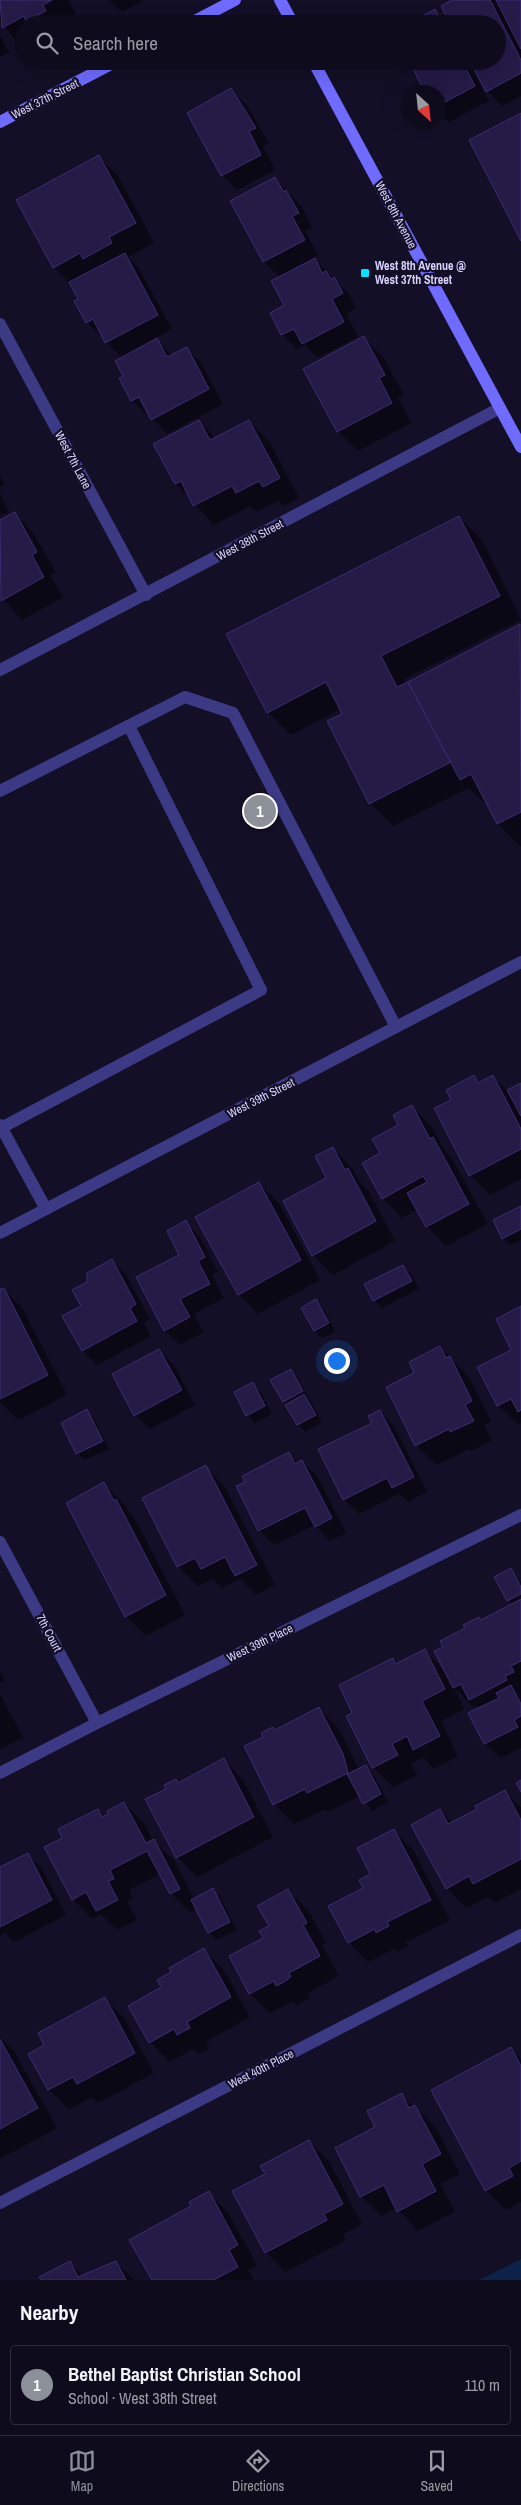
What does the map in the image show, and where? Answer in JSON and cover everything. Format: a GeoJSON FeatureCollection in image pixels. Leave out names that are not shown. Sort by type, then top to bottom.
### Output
{"type":"FeatureCollection","features":[{"type":"Feature","properties":{"kind":"street"},"geometry":{"type":"LineString","coordinates":[[206,15],[235,0]]}},
{"type":"Feature","properties":{"kind":"street"},"geometry":{"type":"LineString","coordinates":[[280,0],[288,15]]}},
{"type":"Feature","properties":{"kind":"street","name":"West 37th Street"},"geometry":{"type":"LineString","coordinates":[[0,122],[100,70]]}},
{"type":"Feature","properties":{"kind":"street","name":"West 8th Avenue"},"geometry":{"type":"LineString","coordinates":[[318,70],[521,447]]}},
{"type":"Feature","properties":{"kind":"street","name":"West 7th Lane"},"geometry":{"type":"LineString","coordinates":[[0,324],[146,595]]}},
{"type":"Feature","properties":{"kind":"street","name":"West 38th Street"},"geometry":{"type":"LineString","coordinates":[[0,670],[500,408]]}},
{"type":"Feature","properties":{"kind":"street"},"geometry":{"type":"LineString","coordinates":[[0,791],[185,697],[234,713],[396,1027]]}},
{"type":"Feature","properties":{"kind":"street"},"geometry":{"type":"LineString","coordinates":[[46,1209],[1,1127],[261,990],[129,726]]}},
{"type":"Feature","properties":{"kind":"street","name":"West 39th Street"},"geometry":{"type":"LineString","coordinates":[[0,1233],[521,962]]}},
{"type":"Feature","properties":{"kind":"street","name":"West 39th Place"},"geometry":{"type":"LineString","coordinates":[[0,1774],[97,1723],[521,1514]]}},
{"type":"Feature","properties":{"kind":"street","name":"7th Court"},"geometry":{"type":"LineString","coordinates":[[0,1542],[97,1723]]}},
{"type":"Feature","properties":{"kind":"street","name":"West 40th Place"},"geometry":{"type":"LineString","coordinates":[[0,2203],[521,1935]]}},
{"type":"Feature","properties":{"kind":"water"},"geometry":{"type":"Polygon","coordinates":[[[521,2259],[521,2280],[479,2280],[521,2259]]]}},
{"type":"Feature","properties":{"kind":"building"},"geometry":{"type":"Polygon","coordinates":[[[0,0],[52,0],[43,5],[46,11],[38,15],[15,15],[15,21],[2,28],[0,0]]]}},
{"type":"Feature","properties":{"kind":"building"},"geometry":{"type":"Polygon","coordinates":[[[452,0],[490,0],[498,15],[446,15],[441,6],[452,0]]]}},
{"type":"Feature","properties":{"kind":"building"},"geometry":{"type":"Polygon","coordinates":[[[496,0],[521,0],[521,49],[506,20],[506,15],[504,15],[496,0]]]}},
{"type":"Feature","properties":{"kind":"building"},"geometry":{"type":"Polygon","coordinates":[[[435,9],[438,15],[424,15],[435,9]]]}},
{"type":"Feature","properties":{"kind":"building"},"geometry":{"type":"Polygon","coordinates":[[[506,31],[521,60],[521,73],[486,92],[475,70],[506,70],[506,31]]]}},
{"type":"Feature","properties":{"kind":"building"},"geometry":{"type":"Polygon","coordinates":[[[414,70],[467,70],[475,86],[446,102],[446,85],[421,85],[414,70]]]}},
{"type":"Feature","properties":{"kind":"building"},"geometry":{"type":"Polygon","coordinates":[[[231,88],[256,128],[249,131],[261,155],[221,176],[187,113],[231,88]]]}},
{"type":"Feature","properties":{"kind":"building"},"geometry":{"type":"Polygon","coordinates":[[[521,113],[521,241],[469,140],[521,113]]]}},
{"type":"Feature","properties":{"kind":"building"},"geometry":{"type":"Polygon","coordinates":[[[99,155],[136,223],[109,237],[112,243],[83,259],[80,253],[53,268],[16,200],[99,155]]]}},
{"type":"Feature","properties":{"kind":"building"},"geometry":{"type":"Polygon","coordinates":[[[275,177],[284,192],[286,190],[299,213],[292,216],[305,240],[263,262],[230,201],[275,177]]]}},
{"type":"Feature","properties":{"kind":"building"},"geometry":{"type":"Polygon","coordinates":[[[125,253],[158,315],[105,343],[93,319],[86,323],[74,301],[78,299],[69,282],[125,253]]]}},
{"type":"Feature","properties":{"kind":"building"},"geometry":{"type":"Polygon","coordinates":[[[315,258],[322,273],[326,271],[331,279],[334,277],[343,293],[332,299],[344,322],[302,344],[294,329],[281,335],[270,313],[284,305],[271,281],[315,258]]]}},
{"type":"Feature","properties":{"kind":"building"},"geometry":{"type":"Polygon","coordinates":[[[364,336],[385,375],[379,378],[392,403],[337,432],[303,369],[364,336]]]}},
{"type":"Feature","properties":{"kind":"building"},"geometry":{"type":"Polygon","coordinates":[[[157,338],[167,357],[187,347],[209,389],[151,420],[139,397],[131,401],[119,378],[123,376],[115,361],[157,338]]]}},
{"type":"Feature","properties":{"kind":"building"},"geometry":{"type":"Polygon","coordinates":[[[199,420],[210,440],[249,420],[280,478],[263,487],[259,481],[236,493],[232,486],[193,506],[181,481],[175,484],[153,444],[199,420]]]}},
{"type":"Feature","properties":{"kind":"building"},"geometry":{"type":"Polygon","coordinates":[[[15,512],[37,552],[32,555],[44,577],[1,601],[0,520],[15,512]]]}},
{"type":"Feature","properties":{"kind":"building"},"geometry":{"type":"Polygon","coordinates":[[[459,516],[500,596],[381,656],[397,687],[408,682],[451,762],[369,804],[327,721],[342,714],[326,682],[267,713],[226,634],[459,516]]]}},
{"type":"Feature","properties":{"kind":"building"},"geometry":{"type":"Polygon","coordinates":[[[520,624],[521,812],[497,824],[471,774],[460,780],[408,682],[520,624]]]}},
{"type":"Feature","properties":{"kind":"building"},"geometry":{"type":"Polygon","coordinates":[[[474,1075],[478,1083],[493,1075],[521,1129],[521,1149],[469,1176],[434,1108],[451,1100],[446,1090],[474,1075]]]}},
{"type":"Feature","properties":{"kind":"building"},"geometry":{"type":"Polygon","coordinates":[[[521,1083],[521,1116],[507,1090],[521,1083]]]}},
{"type":"Feature","properties":{"kind":"building"},"geometry":{"type":"Polygon","coordinates":[[[412,1105],[430,1139],[433,1137],[469,1204],[426,1227],[407,1193],[427,1182],[423,1176],[382,1199],[362,1163],[380,1153],[372,1139],[398,1125],[393,1115],[412,1105]]]}},
{"type":"Feature","properties":{"kind":"building"},"geometry":{"type":"Polygon","coordinates":[[[333,1147],[345,1170],[348,1168],[376,1221],[312,1256],[283,1201],[326,1178],[315,1156],[333,1147]]]}},
{"type":"Feature","properties":{"kind":"building"},"geometry":{"type":"Polygon","coordinates":[[[259,1182],[301,1260],[238,1295],[195,1217],[259,1182]]]}},
{"type":"Feature","properties":{"kind":"building"},"geometry":{"type":"Polygon","coordinates":[[[521,1206],[521,1229],[502,1239],[493,1220],[521,1206]]]}},
{"type":"Feature","properties":{"kind":"building"},"geometry":{"type":"Polygon","coordinates":[[[186,1220],[205,1257],[198,1261],[210,1284],[180,1299],[190,1317],[164,1331],[136,1277],[179,1255],[167,1231],[186,1220]]]}},
{"type":"Feature","properties":{"kind":"building"},"geometry":{"type":"Polygon","coordinates":[[[112,1259],[136,1304],[130,1308],[137,1321],[82,1351],[62,1316],[81,1306],[72,1290],[87,1282],[87,1273],[112,1259]]]}},
{"type":"Feature","properties":{"kind":"building"},"geometry":{"type":"Polygon","coordinates":[[[403,1265],[412,1281],[373,1301],[364,1284],[403,1265]]]}},
{"type":"Feature","properties":{"kind":"building"},"geometry":{"type":"Polygon","coordinates":[[[4,1288],[48,1375],[0,1399],[0,1289],[4,1288]]]}},
{"type":"Feature","properties":{"kind":"building"},"geometry":{"type":"Polygon","coordinates":[[[316,1299],[329,1323],[314,1331],[301,1308],[316,1299]]]}},
{"type":"Feature","properties":{"kind":"building"},"geometry":{"type":"Polygon","coordinates":[[[521,1306],[521,1410],[518,1412],[511,1399],[497,1406],[477,1367],[511,1350],[496,1319],[521,1306]]]}},
{"type":"Feature","properties":{"kind":"building"},"geometry":{"type":"Polygon","coordinates":[[[440,1346],[446,1358],[450,1356],[472,1401],[465,1405],[474,1421],[450,1432],[449,1429],[415,1446],[386,1387],[414,1373],[409,1362],[440,1346]]]}},
{"type":"Feature","properties":{"kind":"building"},"geometry":{"type":"Polygon","coordinates":[[[159,1349],[182,1390],[134,1416],[112,1374],[159,1349]]]}},
{"type":"Feature","properties":{"kind":"building"},"geometry":{"type":"Polygon","coordinates":[[[291,1369],[303,1391],[283,1402],[270,1380],[291,1369]]]}},
{"type":"Feature","properties":{"kind":"building"},"geometry":{"type":"Polygon","coordinates":[[[253,1382],[265,1406],[246,1416],[234,1392],[253,1382]]]}},
{"type":"Feature","properties":{"kind":"building"},"geometry":{"type":"Polygon","coordinates":[[[304,1394],[316,1415],[297,1425],[285,1405],[304,1394]]]}},
{"type":"Feature","properties":{"kind":"building"},"geometry":{"type":"Polygon","coordinates":[[[87,1409],[103,1441],[76,1454],[61,1423],[87,1409]]]}},
{"type":"Feature","properties":{"kind":"building"},"geometry":{"type":"Polygon","coordinates":[[[380,1410],[414,1477],[392,1488],[387,1478],[343,1500],[318,1449],[372,1423],[368,1416],[380,1410]]]}},
{"type":"Feature","properties":{"kind":"building"},"geometry":{"type":"Polygon","coordinates":[[[289,1452],[295,1464],[302,1460],[332,1518],[315,1527],[305,1508],[258,1531],[236,1486],[245,1482],[242,1476],[289,1452]]]}},
{"type":"Feature","properties":{"kind":"building"},"geometry":{"type":"Polygon","coordinates":[[[206,1465],[257,1565],[235,1576],[225,1557],[201,1569],[195,1558],[177,1567],[142,1498],[206,1465]]]}},
{"type":"Feature","properties":{"kind":"building"},"geometry":{"type":"Polygon","coordinates":[[[104,1482],[114,1501],[116,1499],[166,1595],[125,1617],[66,1503],[104,1482]]]}},
{"type":"Feature","properties":{"kind":"building"},"geometry":{"type":"Polygon","coordinates":[[[511,1568],[521,1587],[521,1594],[507,1601],[494,1577],[511,1568]]]}},
{"type":"Feature","properties":{"kind":"building"},"geometry":{"type":"Polygon","coordinates":[[[521,1599],[521,1661],[511,1666],[514,1672],[505,1676],[507,1680],[469,1700],[461,1684],[453,1688],[434,1651],[443,1647],[440,1641],[465,1628],[463,1625],[479,1617],[481,1620],[521,1599]]]}},
{"type":"Feature","properties":{"kind":"building"},"geometry":{"type":"Polygon","coordinates":[[[425,1649],[445,1689],[422,1701],[440,1736],[413,1750],[407,1736],[392,1744],[398,1755],[372,1768],[346,1716],[352,1713],[339,1685],[393,1658],[395,1664],[425,1649]]]}},
{"type":"Feature","properties":{"kind":"building"},"geometry":{"type":"Polygon","coordinates":[[[511,1685],[521,1704],[521,1716],[514,1720],[518,1727],[484,1744],[468,1713],[499,1698],[496,1693],[511,1685]]]}},
{"type":"Feature","properties":{"kind":"building"},"geometry":{"type":"Polygon","coordinates":[[[319,1707],[343,1754],[348,1773],[307,1793],[305,1789],[273,1805],[244,1746],[263,1737],[261,1733],[273,1727],[275,1730],[319,1707]]]}},
{"type":"Feature","properties":{"kind":"building"},"geometry":{"type":"Polygon","coordinates":[[[224,1758],[254,1817],[176,1858],[145,1799],[166,1789],[164,1785],[176,1779],[178,1783],[224,1758]]]}},
{"type":"Feature","properties":{"kind":"building"},"geometry":{"type":"Polygon","coordinates":[[[366,1765],[381,1794],[363,1804],[347,1774],[366,1765]]]}},
{"type":"Feature","properties":{"kind":"building"},"geometry":{"type":"Polygon","coordinates":[[[521,1780],[521,1792],[516,1783],[521,1780]]]}},
{"type":"Feature","properties":{"kind":"building"},"geometry":{"type":"Polygon","coordinates":[[[505,1790],[521,1820],[521,1859],[473,1884],[469,1876],[446,1889],[411,1825],[440,1809],[448,1824],[477,1809],[475,1806],[505,1790]]]}},
{"type":"Feature","properties":{"kind":"building"},"geometry":{"type":"Polygon","coordinates":[[[124,1802],[146,1843],[154,1839],[180,1889],[170,1894],[147,1851],[110,1870],[114,1879],[108,1881],[118,1900],[96,1911],[86,1892],[72,1900],[44,1847],[62,1838],[58,1829],[98,1809],[102,1817],[108,1814],[107,1811],[124,1802]]]}},
{"type":"Feature","properties":{"kind":"building"},"geometry":{"type":"Polygon","coordinates":[[[394,1829],[431,1900],[387,1922],[389,1926],[376,1933],[375,1929],[348,1943],[328,1906],[363,1888],[359,1880],[370,1874],[357,1848],[394,1829]]]}},
{"type":"Feature","properties":{"kind":"building"},"geometry":{"type":"Polygon","coordinates":[[[28,1853],[52,1900],[0,1927],[0,1867],[28,1853]]]}},
{"type":"Feature","properties":{"kind":"building"},"geometry":{"type":"Polygon","coordinates":[[[213,1888],[230,1922],[208,1933],[191,1900],[213,1888]]]}},
{"type":"Feature","properties":{"kind":"building"},"geometry":{"type":"Polygon","coordinates":[[[288,1889],[307,1923],[303,1925],[320,1956],[289,1973],[291,1977],[284,1982],[276,1986],[274,1981],[249,1994],[229,1956],[263,1938],[259,1931],[269,1926],[257,1906],[288,1889]]]}},
{"type":"Feature","properties":{"kind":"building"},"geometry":{"type":"Polygon","coordinates":[[[204,1948],[231,1997],[187,2022],[190,2028],[177,2035],[174,2029],[149,2043],[128,2006],[161,1987],[157,1980],[171,1972],[169,1968],[204,1948]]]}},
{"type":"Feature","properties":{"kind":"building"},"geometry":{"type":"Polygon","coordinates":[[[105,1997],[135,2053],[77,2084],[73,2077],[48,2090],[28,2054],[44,2045],[38,2033],[105,1997]]]}},
{"type":"Feature","properties":{"kind":"building"},"geometry":{"type":"Polygon","coordinates":[[[0,2039],[38,2108],[0,2129],[0,2039]]]}},
{"type":"Feature","properties":{"kind":"building"},"geometry":{"type":"Polygon","coordinates":[[[511,2047],[521,2066],[521,2161],[509,2168],[513,2176],[485,2191],[431,2090],[511,2047]]]}},
{"type":"Feature","properties":{"kind":"building"},"geometry":{"type":"Polygon","coordinates":[[[402,2093],[409,2108],[415,2105],[441,2154],[422,2164],[436,2191],[397,2212],[384,2185],[360,2197],[335,2148],[375,2127],[367,2111],[402,2093]]]}},
{"type":"Feature","properties":{"kind":"building"},"geometry":{"type":"Polygon","coordinates":[[[309,2140],[343,2204],[324,2214],[327,2220],[265,2253],[232,2191],[265,2174],[260,2166],[309,2140]]]}},
{"type":"Feature","properties":{"kind":"building"},"geometry":{"type":"Polygon","coordinates":[[[209,2191],[238,2245],[229,2250],[238,2267],[214,2280],[152,2280],[129,2240],[191,2206],[189,2202],[209,2191]]]}},
{"type":"Feature","properties":{"kind":"building"},"geometry":{"type":"Polygon","coordinates":[[[70,2261],[78,2277],[116,2261],[126,2280],[41,2280],[39,2277],[70,2261]]]}},
{"type":"Feature","properties":{"kind":"place","name":"West 8th Avenue @ West 37th Street"},"geometry":{"type":"Point","coordinates":[365,273]}},
{"type":"Feature","properties":{"kind":"place","name":"Bethel Baptist Christian School"},"geometry":{"type":"Point","coordinates":[260,811]}}]}
